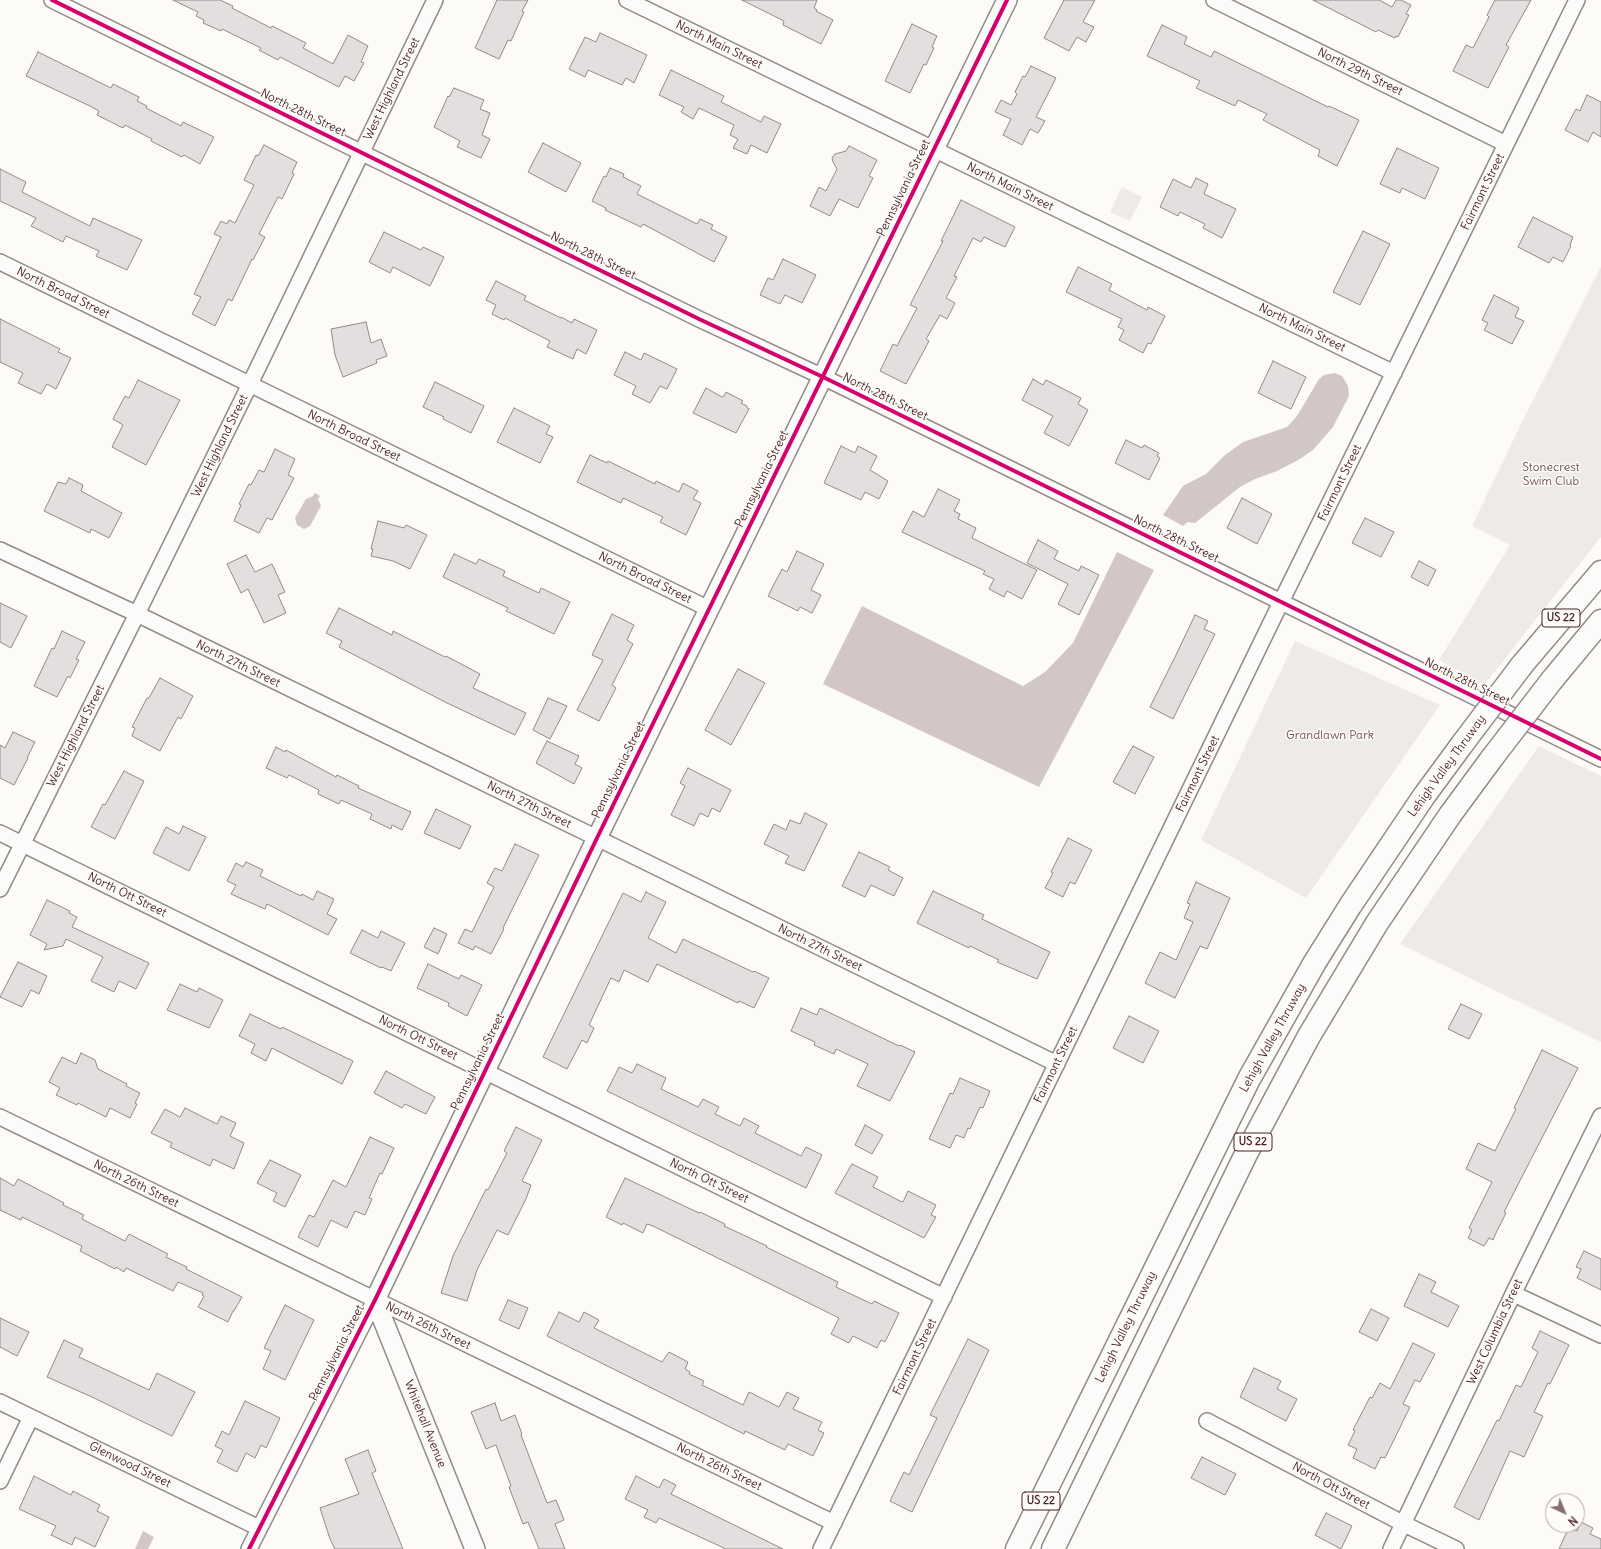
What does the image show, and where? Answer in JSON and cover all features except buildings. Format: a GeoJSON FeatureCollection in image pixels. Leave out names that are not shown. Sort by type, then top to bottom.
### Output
{"type":"FeatureCollection","features":[{"type":"Feature","properties":{"kind":"highway","name":"Lehigh Valley Thruway"},"geometry":{"type":"LineString","coordinates":[[1017,1549],[1249,1079],[1315,962],[1350,906],[1424,796],[1522,665],[1601,572]]}},
{"type":"Feature","properties":{"kind":"highway","name":"US 22"},"geometry":{"type":"LineString","coordinates":[[1053,1549],[1247,1152],[1299,1055],[1343,979],[1377,923],[1450,815],[1552,680],[1601,621]]}},
{"type":"Feature","properties":{"kind":"street","name":"North 28th Street"},"geometry":{"type":"LineString","coordinates":[[52,0],[360,153],[699,319],[823,377],[1601,759]]}},
{"type":"Feature","properties":{"kind":"street","name":"West Highland Street"},"geometry":{"type":"LineString","coordinates":[[0,889],[250,384],[434,0]]}},
{"type":"Feature","properties":{"kind":"street","name":"North Main Street"},"geometry":{"type":"LineString","coordinates":[[627,0],[1394,373]]}},
{"type":"Feature","properties":{"kind":"street","name":"Pennsylvania Street"},"geometry":{"type":"LineString","coordinates":[[249,1549],[375,1300],[597,838],[1007,0]]}},
{"type":"Feature","properties":{"kind":"street","name":"North 29th Street"},"geometry":{"type":"LineString","coordinates":[[1214,0],[1506,144]]}},
{"type":"Feature","properties":{"kind":"street","name":"Fairmont Street"},"geometry":{"type":"LineString","coordinates":[[821,1549],[1281,602],[1577,0]]}},
{"type":"Feature","properties":{"kind":"street","name":"North Broad Street"},"geometry":{"type":"LineString","coordinates":[[0,262],[709,609]]}},
{"type":"Feature","properties":{"kind":"street","name":"North 27th Street"},"geometry":{"type":"LineString","coordinates":[[0,550],[137,614],[1057,1064]]}},
{"type":"Feature","properties":{"kind":"street","name":"North Ott Street"},"geometry":{"type":"LineString","coordinates":[[0,832],[944,1297]]}},
{"type":"Feature","properties":{"kind":"street","name":"West Columbia Street"},"geometry":{"type":"LineString","coordinates":[[1391,1549],[1601,1116]]}},
{"type":"Feature","properties":{"kind":"street","name":"North 26th Street"},"geometry":{"type":"LineString","coordinates":[[0,1117],[834,1523]]}},
{"type":"Feature","properties":{"kind":"street"},"geometry":{"type":"LineString","coordinates":[[1514,1294],[1601,1335]]}},
{"type":"Feature","properties":{"kind":"street","name":"Whitehall Avenue"},"geometry":{"type":"LineString","coordinates":[[375,1300],[475,1549]]}},
{"type":"Feature","properties":{"kind":"street","name":"Glenwood Street"},"geometry":{"type":"LineString","coordinates":[[0,1402],[259,1528]]}},
{"type":"Feature","properties":{"kind":"street"},"geometry":{"type":"LineString","coordinates":[[0,1481],[31,1417]]}},
{"type":"Feature","properties":{"kind":"street","name":"North Ott Street"},"geometry":{"type":"LineString","coordinates":[[1208,1421],[1404,1524],[1456,1549]]}},
{"type":"Feature","properties":{"kind":"green space"},"geometry":{"type":"Polygon","coordinates":[[[1122,187],[1142,197],[1130,221],[1110,212],[1122,187]]]}},
{"type":"Feature","properties":{"kind":"green space","name":"Stonecrest Swim Club"},"geometry":{"type":"Polygon","coordinates":[[[1601,267],[1601,537],[1485,684],[1439,660],[1510,545],[1472,526],[1522,422],[1601,267]]]}},
{"type":"Feature","properties":{"kind":"green space","name":"Grandlawn Park"},"geometry":{"type":"Polygon","coordinates":[[[1295,641],[1440,705],[1306,898],[1201,840],[1295,641]]]}},
{"type":"Feature","properties":{"kind":"green space"},"geometry":{"type":"Polygon","coordinates":[[[1539,746],[1601,776],[1601,1042],[1400,944],[1539,746]]]}},
{"type":"Feature","properties":{"kind":"shaded area"},"geometry":{"type":"Polygon","coordinates":[[[1335,373],[1342,376],[1348,386],[1349,396],[1333,427],[1313,450],[1300,459],[1277,471],[1255,479],[1240,487],[1195,523],[1188,522],[1183,526],[1163,515],[1183,486],[1206,474],[1225,455],[1243,442],[1287,427],[1297,416],[1319,379],[1324,375],[1335,373]]]}},
{"type":"Feature","properties":{"kind":"shaded area"},"geometry":{"type":"Polygon","coordinates":[[[315,493],[320,496],[318,499],[321,506],[310,526],[304,529],[297,525],[295,518],[306,499],[313,496],[315,493]]]}},
{"type":"Feature","properties":{"kind":"shaded area"},"geometry":{"type":"Polygon","coordinates":[[[1117,552],[1154,570],[1039,787],[823,684],[862,606],[1023,686],[1045,672],[1073,643],[1117,552]]]}},
{"type":"Feature","properties":{"kind":"shaded area"},"geometry":{"type":"Polygon","coordinates":[[[143,1531],[154,1537],[148,1549],[135,1549],[143,1531]]]}},
{"type":"Feature","properties":{"kind":"cycle path"},"geometry":{"type":"LineString","coordinates":[[52,0],[699,319],[823,377],[1601,759]]}},
{"type":"Feature","properties":{"kind":"cycle path"},"geometry":{"type":"LineString","coordinates":[[249,1549],[375,1300],[597,838],[1007,0]]}}]}
